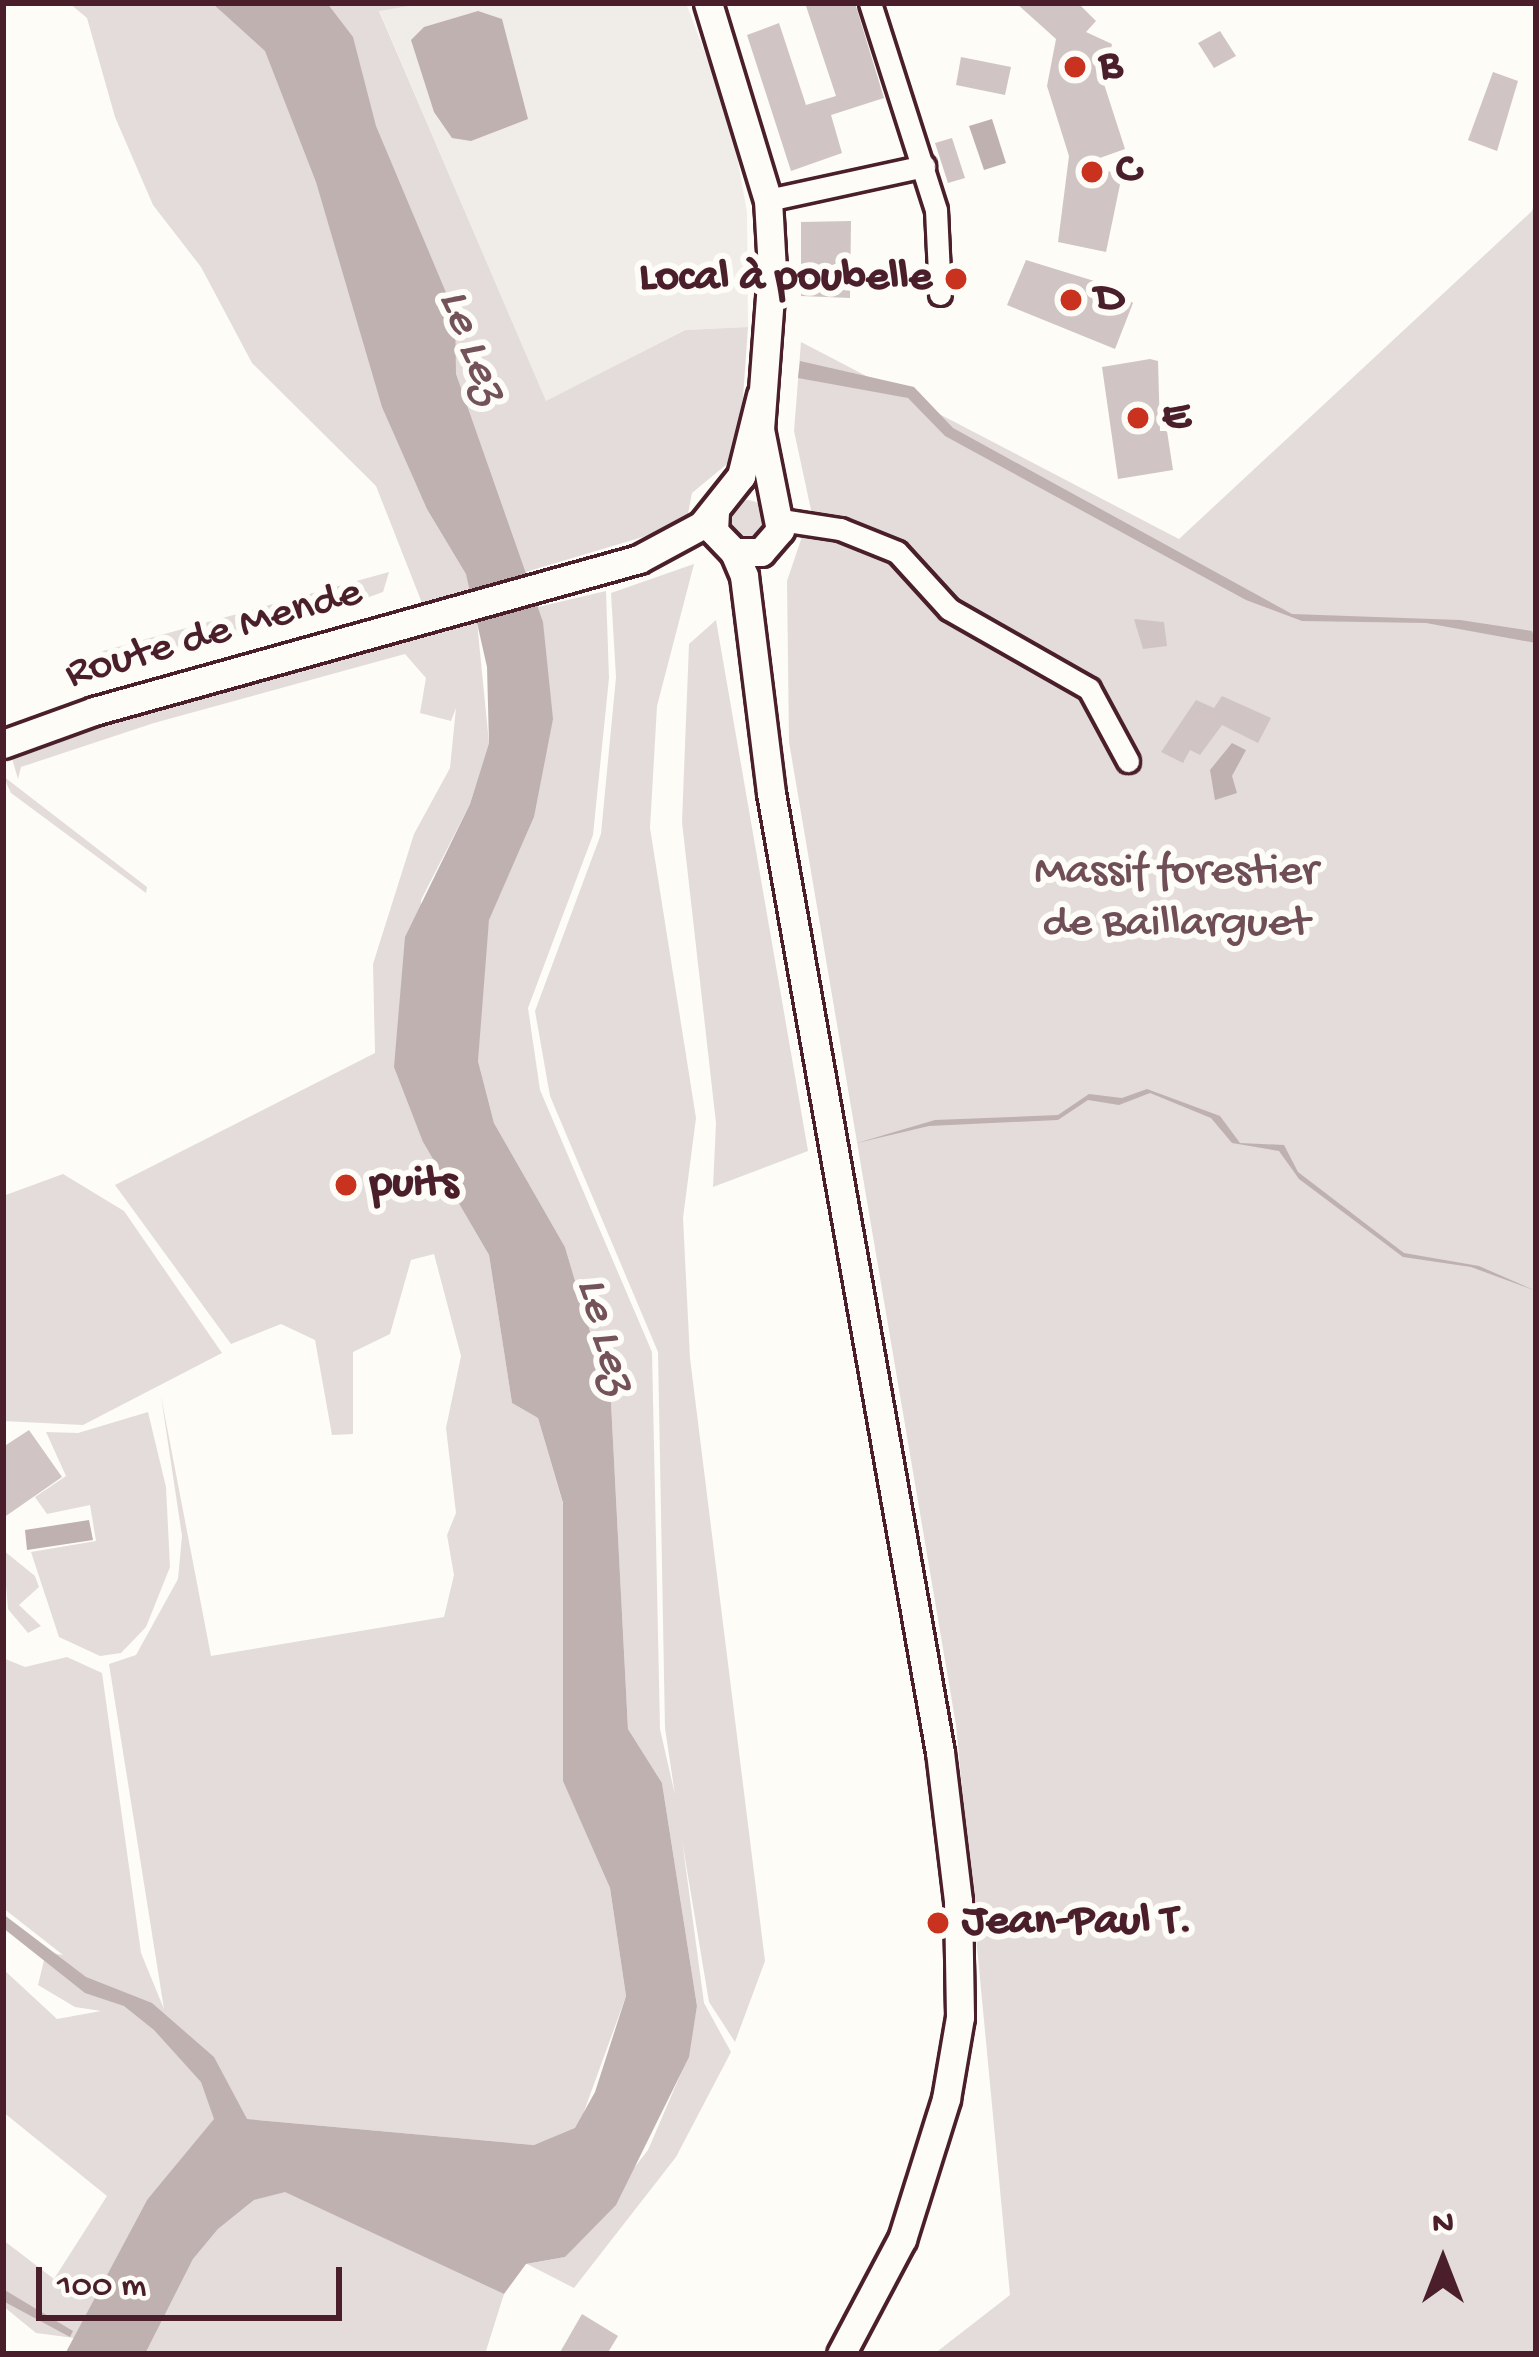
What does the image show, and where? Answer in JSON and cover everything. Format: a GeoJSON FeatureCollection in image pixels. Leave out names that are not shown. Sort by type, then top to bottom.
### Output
{"type":"FeatureCollection","features":[{"type":"Feature","properties":{"kind":"main road"},"geometry":{"type":"LineString","coordinates":[[708,3],[767,200],[772,270],[761,394],[762,468],[779,511],[760,591],[766,755]]}},
{"type":"Feature","properties":{"kind":"main road"},"geometry":{"type":"LineString","coordinates":[[674,542],[722,501],[741,476],[761,394]]}},
{"type":"Feature","properties":{"kind":"main road"},"geometry":{"type":"LineString","coordinates":[[722,501],[726,546],[744,576],[766,755],[940,1752],[958,1900],[960,2017],[941,2117],[902,2239],[841,2354]]}},
{"type":"Feature","properties":{"kind":"main road"},"geometry":{"type":"LineString","coordinates":[[674,542],[769,547]]}},
{"type":"Feature","properties":{"kind":"main road","name":"Route de Mende"},"geometry":{"type":"LineString","coordinates":[[3,745],[114,705],[558,583],[674,542]]}},
{"type":"Feature","properties":{"kind":"street"},"geometry":{"type":"LineString","coordinates":[[870,3],[936,211],[940,293]]}},
{"type":"Feature","properties":{"kind":"street"},"geometry":{"type":"LineString","coordinates":[[767,200],[924,166]]}},
{"type":"Feature","properties":{"kind":"street"},"geometry":{"type":"LineString","coordinates":[[779,511],[897,552],[949,609],[1089,689],[1128,761]]}},
{"type":"Feature","properties":{"kind":"shaded area"},"geometry":{"type":"Polygon","coordinates":[[[212,3],[327,3],[353,37],[376,126],[455,314],[456,374],[543,622],[553,719],[534,817],[489,920],[478,1061],[494,1123],[565,1247],[611,1402],[628,1729],[662,1783],[697,2006],[689,2057],[616,2205],[565,2257],[526,2264],[504,2294],[285,2192],[254,2200],[218,2229],[193,2259],[145,2354],[65,2354],[147,2200],[214,2119],[201,2082],[154,2030],[124,2006],[85,1993],[3,1928],[3,1914],[86,1977],[152,2003],[214,2057],[247,2119],[534,2145],[575,2128],[595,2092],[626,1996],[610,1888],[563,1781],[563,1503],[538,1418],[512,1403],[489,1255],[423,1142],[394,1067],[405,937],[470,804],[489,743],[487,667],[466,574],[427,509],[382,407],[316,182],[265,51],[212,3]]]}},
{"type":"Feature","properties":{"kind":"shaded area"},"geometry":{"type":"Polygon","coordinates":[[[426,3],[686,3],[730,119],[747,212],[748,327],[684,330],[546,402],[379,10],[426,3]]]}},
{"type":"Feature","properties":{"kind":"shaded area"},"geometry":{"type":"Polygon","coordinates":[[[478,11],[502,19],[528,119],[471,141],[452,138],[434,112],[411,40],[424,27],[478,11]]]}},
{"type":"Feature","properties":{"kind":"shaded area"},"geometry":{"type":"Polygon","coordinates":[[[992,119],[1006,163],[984,170],[969,126],[992,119]]]}},
{"type":"Feature","properties":{"kind":"shaded area"},"geometry":{"type":"Polygon","coordinates":[[[800,361],[914,387],[953,428],[1292,614],[1460,620],[1532,631],[1536,643],[1426,623],[1302,621],[1246,600],[945,436],[908,398],[798,378],[800,361]]]}},
{"type":"Feature","properties":{"kind":"shaded area"},"geometry":{"type":"Polygon","coordinates":[[[1232,743],[1246,750],[1232,776],[1237,793],[1215,800],[1210,770],[1232,743]]]}},
{"type":"Feature","properties":{"kind":"shaded area"},"geometry":{"type":"Polygon","coordinates":[[[1147,1089],[1220,1116],[1240,1143],[1284,1145],[1298,1172],[1404,1253],[1479,1266],[1536,1291],[1471,1267],[1403,1257],[1299,1179],[1279,1151],[1232,1143],[1211,1118],[1150,1093],[1119,1105],[1088,1100],[1058,1120],[929,1126],[857,1143],[935,1120],[1058,1115],[1089,1094],[1122,1098],[1147,1089]]]}},
{"type":"Feature","properties":{"kind":"shaded area"},"geometry":{"type":"Polygon","coordinates":[[[89,1520],[93,1540],[27,1550],[25,1530],[89,1520]]]}},
{"type":"Feature","properties":{"kind":"shaded area"},"geometry":{"type":"Polygon","coordinates":[[[3,2289],[73,2331],[70,2337],[3,2301],[3,2289]]]}},
{"type":"Feature","properties":{"kind":"green space"},"geometry":{"type":"Polygon","coordinates":[[[69,3],[426,3],[379,11],[546,401],[685,330],[748,327],[739,454],[692,493],[686,524],[422,603],[376,486],[252,363],[201,267],[153,205],[115,117],[87,18],[69,3]]]}},
{"type":"Feature","properties":{"kind":"green space","name":"Massif forestier de Baillarguet"},"geometry":{"type":"Polygon","coordinates":[[[1536,197],[1536,2354],[934,2354],[1010,2295],[956,1725],[789,742],[787,581],[811,510],[794,431],[801,342],[1179,539],[1532,211],[1536,197]]]}},
{"type":"Feature","properties":{"kind":"green space"},"geometry":{"type":"Polygon","coordinates":[[[747,500],[761,506],[767,520],[761,534],[747,540],[733,534],[727,520],[733,506],[747,500]]]}},
{"type":"Feature","properties":{"kind":"green space"},"geometry":{"type":"Polygon","coordinates":[[[694,564],[657,706],[650,828],[696,1118],[683,1218],[690,1358],[765,1961],[735,2042],[709,2002],[682,1840],[704,2003],[731,2052],[676,2157],[574,2288],[527,2264],[565,2257],[648,2150],[688,2057],[697,2006],[662,1783],[628,1729],[611,1402],[565,1247],[494,1123],[478,1061],[479,993],[489,919],[534,817],[538,607],[606,591],[609,678],[593,835],[528,1008],[540,1090],[652,1352],[660,1729],[675,1795],[665,1728],[658,1352],[550,1096],[535,1011],[601,834],[616,677],[611,593],[694,564]]]}},
{"type":"Feature","properties":{"kind":"green space"},"geometry":{"type":"Polygon","coordinates":[[[389,572],[383,592],[317,616],[67,677],[60,671],[103,651],[389,572]]]}},
{"type":"Feature","properties":{"kind":"green space"},"geometry":{"type":"Polygon","coordinates":[[[716,620],[808,1151],[713,1187],[716,1123],[682,822],[689,644],[716,620]]]}},
{"type":"Feature","properties":{"kind":"green space"},"geometry":{"type":"Polygon","coordinates":[[[477,622],[489,743],[470,804],[421,900],[423,1142],[489,1255],[512,1403],[538,1418],[563,1504],[563,1780],[610,1888],[626,1996],[578,2128],[534,2145],[246,2119],[147,2200],[74,2338],[36,2333],[3,2306],[3,2240],[54,2279],[107,2196],[3,2112],[3,1969],[57,2019],[101,2011],[75,2007],[38,1985],[46,1952],[63,1955],[3,1908],[3,1658],[25,1667],[67,1657],[102,1673],[141,1953],[164,2009],[109,1664],[136,1655],[178,1579],[182,1536],[161,1396],[211,1656],[444,1617],[454,1575],[447,1535],[456,1513],[446,1428],[461,1356],[434,1254],[411,1260],[390,1334],[353,1352],[353,1434],[332,1435],[315,1340],[281,1324],[231,1344],[115,1185],[375,1053],[373,964],[414,834],[450,768],[456,708],[451,721],[420,713],[426,678],[405,654],[154,723],[21,767],[18,779],[11,755],[111,718],[477,622]]]}},
{"type":"Feature","properties":{"kind":"green space"},"geometry":{"type":"Polygon","coordinates":[[[3,776],[147,887],[146,893],[11,793],[3,776]]]}},
{"type":"Feature","properties":{"kind":"green space"},"geometry":{"type":"Polygon","coordinates":[[[63,1174],[124,1211],[222,1353],[83,1425],[3,1421],[3,1196],[63,1174]]]}},
{"type":"Feature","properties":{"kind":"green space"},"geometry":{"type":"Polygon","coordinates":[[[148,1412],[166,1487],[170,1567],[146,1627],[121,1653],[100,1656],[59,1637],[31,1552],[96,1541],[90,1505],[47,1514],[35,1497],[66,1476],[46,1432],[78,1433],[148,1412]]]}},
{"type":"Feature","properties":{"kind":"green space"},"geometry":{"type":"Polygon","coordinates":[[[3,1550],[35,1576],[39,1587],[19,1605],[41,1626],[28,1633],[8,1609],[3,1550]]]}},
{"type":"Feature","properties":{"kind":"green space"},"geometry":{"type":"Polygon","coordinates":[[[285,2191],[504,2294],[485,2354],[145,2354],[193,2259],[218,2229],[254,2200],[285,2191]]]}},
{"type":"Feature","properties":{"kind":"building"},"geometry":{"type":"Polygon","coordinates":[[[805,3],[855,3],[884,98],[831,115],[842,153],[791,171],[747,35],[779,23],[806,105],[836,96],[805,3]]]}},
{"type":"Feature","properties":{"kind":"building"},"geometry":{"type":"Polygon","coordinates":[[[1016,3],[1078,3],[1096,21],[1086,32],[1112,44],[1104,84],[1125,149],[1083,164],[1122,175],[1106,252],[1058,242],[1069,156],[1047,86],[1056,39],[1016,3]]]}},
{"type":"Feature","properties":{"kind":"building"},"geometry":{"type":"Polygon","coordinates":[[[1220,31],[1236,56],[1214,68],[1198,43],[1220,31]]]}},
{"type":"Feature","properties":{"kind":"building"},"geometry":{"type":"Polygon","coordinates":[[[961,57],[1011,67],[1005,95],[956,85],[961,57]]]}},
{"type":"Feature","properties":{"kind":"building"},"geometry":{"type":"Polygon","coordinates":[[[1493,72],[1518,81],[1497,151],[1468,140],[1493,72]]]}},
{"type":"Feature","properties":{"kind":"building"},"geometry":{"type":"Polygon","coordinates":[[[952,138],[965,178],[948,183],[935,143],[952,138]]]}},
{"type":"Feature","properties":{"kind":"building"},"geometry":{"type":"Polygon","coordinates":[[[851,221],[850,298],[801,296],[801,222],[851,221]]]}},
{"type":"Feature","properties":{"kind":"building","name":"D"},"geometry":{"type":"Polygon","coordinates":[[[1026,260],[1104,284],[1133,303],[1115,349],[1007,305],[1026,260]]]}},
{"type":"Feature","properties":{"kind":"building","name":"E"},"geometry":{"type":"Polygon","coordinates":[[[1158,361],[1160,431],[1167,431],[1173,470],[1118,479],[1102,367],[1158,361]]]}},
{"type":"Feature","properties":{"kind":"building"},"geometry":{"type":"Polygon","coordinates":[[[1134,619],[1164,622],[1167,646],[1143,649],[1134,619]]]}},
{"type":"Feature","properties":{"kind":"building"},"geometry":{"type":"Polygon","coordinates":[[[1222,696],[1271,718],[1258,743],[1222,725],[1200,755],[1190,750],[1183,763],[1161,752],[1196,700],[1214,708],[1222,696]]]}},
{"type":"Feature","properties":{"kind":"building","name":"puits"},"geometry":{"type":"Polygon","coordinates":[[[348,1173],[356,1188],[342,1197],[333,1183],[348,1173]]]}},
{"type":"Feature","properties":{"kind":"building"},"geometry":{"type":"Polygon","coordinates":[[[29,1430],[62,1477],[3,1518],[3,1447],[29,1430]]]}},
{"type":"Feature","properties":{"kind":"building"},"geometry":{"type":"Polygon","coordinates":[[[582,2314],[618,2336],[607,2354],[559,2354],[582,2314]]]}},
{"type":"Feature","properties":{"kind":"place","name":"B"},"geometry":{"type":"Point","coordinates":[1075,67]}},
{"type":"Feature","properties":{"kind":"place","name":"C"},"geometry":{"type":"Point","coordinates":[1092,172]}},
{"type":"Feature","properties":{"kind":"place","name":"Local à poubelle"},"geometry":{"type":"Point","coordinates":[956,279]}},
{"type":"Feature","properties":{"kind":"place","name":"D"},"geometry":{"type":"Point","coordinates":[1071,300]}},
{"type":"Feature","properties":{"kind":"place","name":"E"},"geometry":{"type":"Point","coordinates":[1138,418]}},
{"type":"Feature","properties":{"kind":"place","name":"puits"},"geometry":{"type":"Point","coordinates":[346,1185]}},
{"type":"Feature","properties":{"kind":"place","name":"Jean-Paul T."},"geometry":{"type":"Point","coordinates":[938,1923]}},
{"type":"Feature","properties":{"kind":"water label","name":"Le Lez"},"geometry":{"type":"Point","coordinates":[470,347]}},
{"type":"Feature","properties":{"kind":"water label","name":"Le Lez"},"geometry":{"type":"Point","coordinates":[603,1336]}}]}
